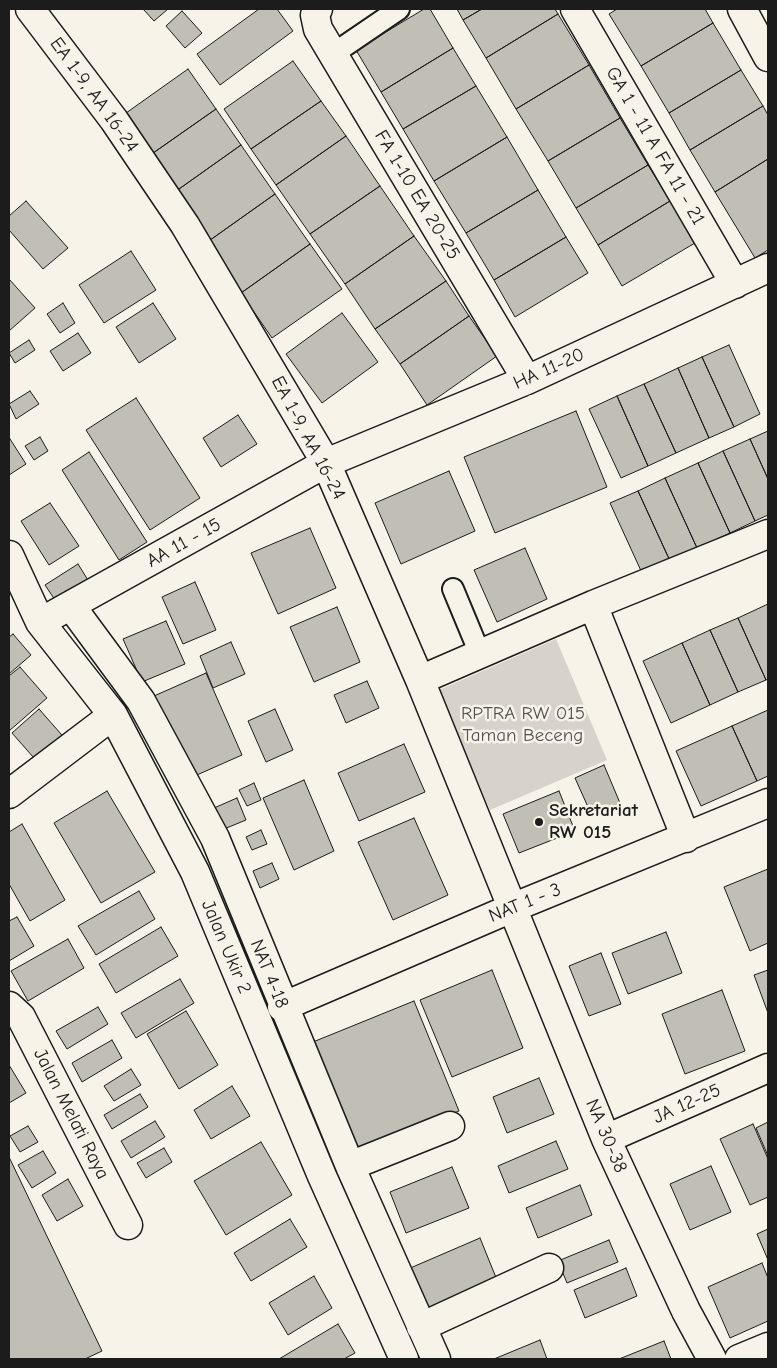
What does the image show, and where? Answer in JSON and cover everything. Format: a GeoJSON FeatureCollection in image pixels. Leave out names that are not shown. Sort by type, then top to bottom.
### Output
{"type":"FeatureCollection","features":[{"type":"Feature","properties":{"kind":"street","name":"EA 1-9, AA 16-24"},"geometry":{"type":"LineString","coordinates":[[30,9],[114,120],[185,225],[326,463],[420,680],[512,908]]}},
{"type":"Feature","properties":{"kind":"street","name":"FA 1-10 EA 20-25"},"geometry":{"type":"LineString","coordinates":[[318,9],[315,15],[318,29],[527,380]]}},
{"type":"Feature","properties":{"kind":"street","name":"GA 1 - 11 A FA 11 - 21"},"geometry":{"type":"LineString","coordinates":[[575,9],[735,284]]}},
{"type":"Feature","properties":{"kind":"street"},"geometry":{"type":"LineString","coordinates":[[742,9],[768,56]]}},
{"type":"Feature","properties":{"kind":"street","name":"HA 11-20"},"geometry":{"type":"LineString","coordinates":[[326,463],[527,380],[768,268]]}},
{"type":"Feature","properties":{"kind":"street","name":"AA 11 - 15"},"geometry":{"type":"LineString","coordinates":[[40,622],[326,463]]}},
{"type":"Feature","properties":{"kind":"street"},"geometry":{"type":"LineString","coordinates":[[420,680],[593,605],[768,534]]}},
{"type":"Feature","properties":{"kind":"street","name":"Jalan Ukir 2"},"geometry":{"type":"LineString","coordinates":[[9,559],[40,622],[113,715],[195,872],[322,1176],[404,1359]]}},
{"type":"Feature","properties":{"kind":"street"},"geometry":{"type":"LineString","coordinates":[[593,605],[686,838]]}},
{"type":"Feature","properties":{"kind":"street","name":"NAT 4-18"},"geometry":{"type":"LineString","coordinates":[[71,606],[141,701],[215,838],[282,1007],[436,1359]]}},
{"type":"Feature","properties":{"kind":"street"},"geometry":{"type":"LineString","coordinates":[[9,794],[113,715]]}},
{"type":"Feature","properties":{"kind":"street","name":"NAT 1 - 3"},"geometry":{"type":"LineString","coordinates":[[282,1007],[512,908],[768,803]]}},
{"type":"Feature","properties":{"kind":"street","name":"NA 30-38"},"geometry":{"type":"LineString","coordinates":[[512,908],[606,1139],[686,1311],[712,1359]]}},
{"type":"Feature","properties":{"kind":"street","name":"Jalan Melati Raya"},"geometry":{"type":"LineString","coordinates":[[9,1006],[21,1017],[128,1225]]}},
{"type":"Feature","properties":{"kind":"street","name":"JA 12-25"},"geometry":{"type":"LineString","coordinates":[[606,1139],[768,1068]]}},
{"type":"Feature","properties":{"kind":"street"},"geometry":{"type":"LineString","coordinates":[[350,1166],[450,1126]]}},
{"type":"Feature","properties":{"kind":"street"},"geometry":{"type":"LineString","coordinates":[[421,1327],[550,1268]]}},
{"type":"Feature","properties":{"kind":"street"},"geometry":{"type":"LineString","coordinates":[[739,1359],[768,1347]]}},
{"type":"Feature","properties":{"kind":"lane"},"geometry":{"type":"LineString","coordinates":[[333,54],[399,9]]}},
{"type":"Feature","properties":{"kind":"lane"},"geometry":{"type":"LineString","coordinates":[[453,589],[480,654]]}},
{"type":"Feature","properties":{"kind":"green space","name":"RPTRA RW 015 Taman Beceng"},"geometry":{"type":"Polygon","coordinates":[[[556,639],[607,760],[490,810],[439,690],[556,639]]]}},
{"type":"Feature","properties":{"kind":"building"},"geometry":{"type":"Polygon","coordinates":[[[143,9],[168,9],[154,21],[143,9]]]}},
{"type":"Feature","properties":{"kind":"building"},"geometry":{"type":"Polygon","coordinates":[[[259,9],[277,9],[293,31],[220,85],[197,54],[259,9]]]}},
{"type":"Feature","properties":{"kind":"building"},"geometry":{"type":"Polygon","coordinates":[[[424,9],[430,9],[453,48],[381,92],[356,50],[424,9]]]}},
{"type":"Feature","properties":{"kind":"building"},"geometry":{"type":"Polygon","coordinates":[[[457,9],[482,9],[463,20],[457,9]]]}},
{"type":"Feature","properties":{"kind":"building"},"geometry":{"type":"Polygon","coordinates":[[[482,9],[555,9],[558,14],[486,58],[463,20],[482,9]]]}},
{"type":"Feature","properties":{"kind":"building"},"geometry":{"type":"Polygon","coordinates":[[[617,9],[705,9],[713,23],[641,66],[609,14],[617,9]]]}},
{"type":"Feature","properties":{"kind":"building"},"geometry":{"type":"Polygon","coordinates":[[[182,11],[202,33],[185,48],[166,26],[182,11]]]}},
{"type":"Feature","properties":{"kind":"building"},"geometry":{"type":"Polygon","coordinates":[[[558,14],[589,65],[516,109],[486,58],[558,14]]]}},
{"type":"Feature","properties":{"kind":"building"},"geometry":{"type":"Polygon","coordinates":[[[713,23],[741,70],[669,113],[641,66],[713,23]]]}},
{"type":"Feature","properties":{"kind":"building"},"geometry":{"type":"Polygon","coordinates":[[[453,48],[476,86],[403,129],[381,92],[453,48]]]}},
{"type":"Feature","properties":{"kind":"building"},"geometry":{"type":"Polygon","coordinates":[[[293,61],[321,101],[251,149],[224,109],[293,61]]]}},
{"type":"Feature","properties":{"kind":"building"},"geometry":{"type":"Polygon","coordinates":[[[589,65],[620,118],[548,161],[516,109],[589,65]]]}},
{"type":"Feature","properties":{"kind":"building"},"geometry":{"type":"Polygon","coordinates":[[[188,69],[216,109],[146,158],[119,118],[188,69]]]}},
{"type":"Feature","properties":{"kind":"building"},"geometry":{"type":"Polygon","coordinates":[[[741,70],[763,106],[690,150],[669,113],[741,70]]]}},
{"type":"Feature","properties":{"kind":"building"},"geometry":{"type":"Polygon","coordinates":[[[476,86],[507,137],[434,181],[403,129],[476,86]]]}},
{"type":"Feature","properties":{"kind":"building"},"geometry":{"type":"Polygon","coordinates":[[[321,101],[346,136],[276,185],[251,149],[321,101]]]}},
{"type":"Feature","properties":{"kind":"building"},"geometry":{"type":"Polygon","coordinates":[[[763,106],[768,115],[768,159],[715,192],[690,150],[763,106]]]}},
{"type":"Feature","properties":{"kind":"building"},"geometry":{"type":"Polygon","coordinates":[[[216,109],[241,145],[172,194],[146,158],[216,109]]]}},
{"type":"Feature","properties":{"kind":"building"},"geometry":{"type":"Polygon","coordinates":[[[620,118],[648,165],[576,208],[548,161],[620,118]]]}},
{"type":"Feature","properties":{"kind":"building"},"geometry":{"type":"Polygon","coordinates":[[[346,136],[380,186],[310,234],[276,185],[346,136]]]}},
{"type":"Feature","properties":{"kind":"building"},"geometry":{"type":"Polygon","coordinates":[[[507,137],[538,190],[466,233],[434,181],[507,137]]]}},
{"type":"Feature","properties":{"kind":"building"},"geometry":{"type":"Polygon","coordinates":[[[241,145],[275,194],[206,243],[172,194],[241,145]]]}},
{"type":"Feature","properties":{"kind":"building"},"geometry":{"type":"Polygon","coordinates":[[[768,159],[768,250],[755,258],[715,192],[768,159]]]}},
{"type":"Feature","properties":{"kind":"building"},"geometry":{"type":"Polygon","coordinates":[[[648,165],[670,201],[598,245],[576,208],[648,165]]]}},
{"type":"Feature","properties":{"kind":"building"},"geometry":{"type":"Polygon","coordinates":[[[380,186],[414,236],[345,284],[310,234],[380,186]]]}},
{"type":"Feature","properties":{"kind":"building"},"geometry":{"type":"Polygon","coordinates":[[[538,190],[566,237],[494,280],[466,233],[538,190]]]}},
{"type":"Feature","properties":{"kind":"building"},"geometry":{"type":"Polygon","coordinates":[[[275,194],[310,244],[241,293],[206,243],[275,194]]]}},
{"type":"Feature","properties":{"kind":"building"},"geometry":{"type":"Polygon","coordinates":[[[26,201],[68,248],[43,269],[9,230],[9,216],[26,201]]]}},
{"type":"Feature","properties":{"kind":"building"},"geometry":{"type":"Polygon","coordinates":[[[670,201],[695,243],[622,286],[598,245],[670,201]]]}},
{"type":"Feature","properties":{"kind":"building"},"geometry":{"type":"Polygon","coordinates":[[[414,236],[446,281],[375,329],[345,284],[414,236]]]}},
{"type":"Feature","properties":{"kind":"building"},"geometry":{"type":"Polygon","coordinates":[[[566,237],[588,273],[515,317],[494,280],[566,237]]]}},
{"type":"Feature","properties":{"kind":"building"},"geometry":{"type":"Polygon","coordinates":[[[310,244],[342,289],[272,338],[241,293],[310,244]]]}},
{"type":"Feature","properties":{"kind":"building"},"geometry":{"type":"Polygon","coordinates":[[[131,251],[156,290],[104,323],[79,285],[131,251]]]}},
{"type":"Feature","properties":{"kind":"building"},"geometry":{"type":"Polygon","coordinates":[[[9,279],[35,308],[9,331],[9,279]]]}},
{"type":"Feature","properties":{"kind":"building"},"geometry":{"type":"Polygon","coordinates":[[[446,281],[469,316],[400,364],[375,329],[446,281]]]}},
{"type":"Feature","properties":{"kind":"building"},"geometry":{"type":"Polygon","coordinates":[[[63,303],[75,323],[60,333],[47,314],[63,303]]]}},
{"type":"Feature","properties":{"kind":"building"},"geometry":{"type":"Polygon","coordinates":[[[153,303],[176,339],[139,363],[116,327],[153,303]]]}},
{"type":"Feature","properties":{"kind":"building"},"geometry":{"type":"Polygon","coordinates":[[[342,313],[378,362],[322,403],[286,354],[342,313]]]}},
{"type":"Feature","properties":{"kind":"building"},"geometry":{"type":"Polygon","coordinates":[[[469,316],[497,356],[427,405],[400,364],[469,316]]]}},
{"type":"Feature","properties":{"kind":"building"},"geometry":{"type":"Polygon","coordinates":[[[78,333],[91,353],[63,371],[50,351],[78,333]]]}},
{"type":"Feature","properties":{"kind":"building"},"geometry":{"type":"Polygon","coordinates":[[[29,340],[35,350],[15,363],[9,353],[29,340]]]}},
{"type":"Feature","properties":{"kind":"building"},"geometry":{"type":"Polygon","coordinates":[[[729,345],[760,414],[734,427],[702,357],[729,345]]]}},
{"type":"Feature","properties":{"kind":"building"},"geometry":{"type":"Polygon","coordinates":[[[702,357],[734,427],[709,438],[678,368],[702,357]]]}},
{"type":"Feature","properties":{"kind":"building"},"geometry":{"type":"Polygon","coordinates":[[[678,368],[709,438],[676,453],[644,384],[678,368]]]}},
{"type":"Feature","properties":{"kind":"building"},"geometry":{"type":"Polygon","coordinates":[[[644,384],[676,453],[648,466],[617,396],[644,384]]]}},
{"type":"Feature","properties":{"kind":"building"},"geometry":{"type":"Polygon","coordinates":[[[30,391],[39,404],[16,419],[9,404],[30,391]]]}},
{"type":"Feature","properties":{"kind":"building"},"geometry":{"type":"Polygon","coordinates":[[[617,396],[648,466],[621,478],[589,409],[617,396]]]}},
{"type":"Feature","properties":{"kind":"building"},"geometry":{"type":"Polygon","coordinates":[[[136,398],[200,498],[150,530],[86,430],[136,398]]]}},
{"type":"Feature","properties":{"kind":"building"},"geometry":{"type":"Polygon","coordinates":[[[576,411],[607,487],[495,533],[464,457],[576,411]]]}},
{"type":"Feature","properties":{"kind":"building"},"geometry":{"type":"Polygon","coordinates":[[[238,415],[257,444],[221,467],[203,438],[238,415]]]}},
{"type":"Feature","properties":{"kind":"building"},"geometry":{"type":"Polygon","coordinates":[[[768,431],[768,479],[750,439],[768,431]]]}},
{"type":"Feature","properties":{"kind":"building"},"geometry":{"type":"Polygon","coordinates":[[[40,437],[48,451],[34,460],[25,446],[40,437]]]}},
{"type":"Feature","properties":{"kind":"building"},"geometry":{"type":"Polygon","coordinates":[[[750,439],[768,479],[768,515],[755,521],[723,451],[750,439]]]}},
{"type":"Feature","properties":{"kind":"building"},"geometry":{"type":"Polygon","coordinates":[[[9,440],[26,464],[9,475],[9,440]]]}},
{"type":"Feature","properties":{"kind":"building"},"geometry":{"type":"Polygon","coordinates":[[[723,451],[755,521],[730,533],[698,463],[723,451]]]}},
{"type":"Feature","properties":{"kind":"building"},"geometry":{"type":"Polygon","coordinates":[[[89,452],[147,542],[119,560],[62,470],[89,452]]]}},
{"type":"Feature","properties":{"kind":"building"},"geometry":{"type":"Polygon","coordinates":[[[698,463],[730,533],[697,548],[665,478],[698,463]]]}},
{"type":"Feature","properties":{"kind":"building"},"geometry":{"type":"Polygon","coordinates":[[[449,471],[475,531],[401,564],[375,503],[449,471]]]}},
{"type":"Feature","properties":{"kind":"building"},"geometry":{"type":"Polygon","coordinates":[[[665,478],[697,548],[670,561],[638,491],[665,478]]]}},
{"type":"Feature","properties":{"kind":"building"},"geometry":{"type":"Polygon","coordinates":[[[638,491],[670,561],[642,573],[610,503],[638,491]]]}},
{"type":"Feature","properties":{"kind":"building"},"geometry":{"type":"Polygon","coordinates":[[[50,503],[79,546],[49,565],[21,521],[50,503]]]}},
{"type":"Feature","properties":{"kind":"building"},"geometry":{"type":"Polygon","coordinates":[[[310,528],[336,588],[278,614],[251,553],[310,528]]]}},
{"type":"Feature","properties":{"kind":"building"},"geometry":{"type":"Polygon","coordinates":[[[525,548],[547,599],[497,622],[474,570],[525,548]]]}},
{"type":"Feature","properties":{"kind":"building"},"geometry":{"type":"Polygon","coordinates":[[[78,564],[91,585],[59,606],[45,585],[78,564]]]}},
{"type":"Feature","properties":{"kind":"building"},"geometry":{"type":"Polygon","coordinates":[[[195,582],[216,630],[183,644],[162,597],[195,582]]]}},
{"type":"Feature","properties":{"kind":"building"},"geometry":{"type":"Polygon","coordinates":[[[768,604],[768,679],[766,680],[738,618],[768,604]]]}},
{"type":"Feature","properties":{"kind":"building"},"geometry":{"type":"Polygon","coordinates":[[[337,607],[360,662],[314,682],[290,627],[337,607]]]}},
{"type":"Feature","properties":{"kind":"building"},"geometry":{"type":"Polygon","coordinates":[[[738,618],[766,680],[738,692],[710,630],[738,618]]]}},
{"type":"Feature","properties":{"kind":"building"},"geometry":{"type":"Polygon","coordinates":[[[166,621],[185,664],[142,682],[123,639],[166,621]]]}},
{"type":"Feature","properties":{"kind":"building"},"geometry":{"type":"Polygon","coordinates":[[[710,630],[738,692],[710,705],[682,643],[710,630]]]}},
{"type":"Feature","properties":{"kind":"building"},"geometry":{"type":"Polygon","coordinates":[[[13,634],[31,655],[9,674],[9,637],[13,634]]]}},
{"type":"Feature","properties":{"kind":"building"},"geometry":{"type":"Polygon","coordinates":[[[231,642],[245,674],[213,688],[200,656],[231,642]]]}},
{"type":"Feature","properties":{"kind":"building"},"geometry":{"type":"Polygon","coordinates":[[[682,643],[710,705],[671,723],[643,661],[682,643]]]}},
{"type":"Feature","properties":{"kind":"building"},"geometry":{"type":"Polygon","coordinates":[[[20,667],[47,698],[9,731],[9,676],[20,667]]]}},
{"type":"Feature","properties":{"kind":"building"},"geometry":{"type":"Polygon","coordinates":[[[206,673],[242,755],[190,778],[154,696],[206,673]]]}},
{"type":"Feature","properties":{"kind":"building"},"geometry":{"type":"Polygon","coordinates":[[[367,681],[379,708],[346,723],[334,695],[367,681]]]}},
{"type":"Feature","properties":{"kind":"building"},"geometry":{"type":"Polygon","coordinates":[[[39,709],[68,742],[41,766],[12,733],[39,709]]]}},
{"type":"Feature","properties":{"kind":"building"},"geometry":{"type":"Polygon","coordinates":[[[275,709],[293,750],[266,762],[248,721],[275,709]]]}},
{"type":"Feature","properties":{"kind":"building"},"geometry":{"type":"Polygon","coordinates":[[[768,710],[768,776],[757,781],[732,726],[768,710]]]}},
{"type":"Feature","properties":{"kind":"building"},"geometry":{"type":"Polygon","coordinates":[[[732,726],[757,781],[701,806],[676,751],[732,726]]]}},
{"type":"Feature","properties":{"kind":"building"},"geometry":{"type":"Polygon","coordinates":[[[404,744],[425,792],[359,821],[338,773],[404,744]]]}},
{"type":"Feature","properties":{"kind":"building"},"geometry":{"type":"Polygon","coordinates":[[[604,765],[620,803],[592,816],[575,778],[604,765]]]}},
{"type":"Feature","properties":{"kind":"building"},"geometry":{"type":"Polygon","coordinates":[[[304,780],[334,851],[294,870],[263,798],[304,780]]]}},
{"type":"Feature","properties":{"kind":"building"},"geometry":{"type":"Polygon","coordinates":[[[254,783],[261,800],[247,806],[239,790],[254,783]]]}},
{"type":"Feature","properties":{"kind":"building"},"geometry":{"type":"Polygon","coordinates":[[[107,791],[155,872],[101,903],[54,823],[107,791]]]}},
{"type":"Feature","properties":{"kind":"building","name":"Sekretariat RW 015"},"geometry":{"type":"Polygon","coordinates":[[[559,791],[575,831],[519,853],[503,814],[559,791]]]}},
{"type":"Feature","properties":{"kind":"building"},"geometry":{"type":"Polygon","coordinates":[[[237,798],[246,820],[224,829],[214,808],[237,798]]]}},
{"type":"Feature","properties":{"kind":"building"},"geometry":{"type":"Polygon","coordinates":[[[414,818],[448,895],[393,920],[358,842],[414,818]]]}},
{"type":"Feature","properties":{"kind":"building"},"geometry":{"type":"Polygon","coordinates":[[[22,824],[65,900],[30,921],[9,884],[9,832],[22,824]]]}},
{"type":"Feature","properties":{"kind":"building"},"geometry":{"type":"Polygon","coordinates":[[[261,830],[267,844],[252,850],[246,837],[261,830]]]}},
{"type":"Feature","properties":{"kind":"building"},"geometry":{"type":"Polygon","coordinates":[[[272,863],[279,879],[260,888],[253,871],[272,863]]]}},
{"type":"Feature","properties":{"kind":"building"},"geometry":{"type":"Polygon","coordinates":[[[768,869],[768,943],[750,951],[724,887],[768,869]]]}},
{"type":"Feature","properties":{"kind":"building"},"geometry":{"type":"Polygon","coordinates":[[[139,891],[155,919],[96,955],[78,926],[139,891]]]}},
{"type":"Feature","properties":{"kind":"building"},"geometry":{"type":"Polygon","coordinates":[[[17,917],[34,946],[9,961],[9,921],[17,917]]]}},
{"type":"Feature","properties":{"kind":"building"},"geometry":{"type":"Polygon","coordinates":[[[161,927],[178,956],[116,993],[99,964],[161,927]]]}},
{"type":"Feature","properties":{"kind":"building"},"geometry":{"type":"Polygon","coordinates":[[[666,932],[682,973],[628,994],[612,953],[666,932]]]}},
{"type":"Feature","properties":{"kind":"building"},"geometry":{"type":"Polygon","coordinates":[[[68,939],[84,968],[28,1001],[11,971],[68,939]]]}},
{"type":"Feature","properties":{"kind":"building"},"geometry":{"type":"Polygon","coordinates":[[[601,953],[621,1004],[589,1016],[569,966],[601,953]]]}},
{"type":"Feature","properties":{"kind":"building"},"geometry":{"type":"Polygon","coordinates":[[[492,970],[523,1048],[452,1077],[420,1000],[492,970]]]}},
{"type":"Feature","properties":{"kind":"building"},"geometry":{"type":"Polygon","coordinates":[[[768,970],[768,1013],[754,975],[768,970]]]}},
{"type":"Feature","properties":{"kind":"building"},"geometry":{"type":"Polygon","coordinates":[[[180,979],[194,1003],[136,1038],[121,1013],[180,979]]]}},
{"type":"Feature","properties":{"kind":"building"},"geometry":{"type":"Polygon","coordinates":[[[722,990],[745,1051],[685,1074],[662,1014],[722,990]]]}},
{"type":"Feature","properties":{"kind":"building"},"geometry":{"type":"Polygon","coordinates":[[[414,1001],[459,1111],[352,1154],[308,1044],[414,1001]]]}},
{"type":"Feature","properties":{"kind":"building"},"geometry":{"type":"Polygon","coordinates":[[[98,1007],[108,1024],[67,1049],[56,1031],[98,1007]]]}},
{"type":"Feature","properties":{"kind":"building"},"geometry":{"type":"Polygon","coordinates":[[[186,1011],[218,1065],[179,1089],[147,1034],[186,1011]]]}},
{"type":"Feature","properties":{"kind":"building"},"geometry":{"type":"Polygon","coordinates":[[[112,1040],[122,1058],[82,1082],[72,1063],[112,1040]]]}},
{"type":"Feature","properties":{"kind":"building"},"geometry":{"type":"Polygon","coordinates":[[[9,1065],[26,1093],[9,1103],[9,1065]]]}},
{"type":"Feature","properties":{"kind":"building"},"geometry":{"type":"Polygon","coordinates":[[[131,1069],[141,1085],[114,1101],[104,1086],[131,1069]]]}},
{"type":"Feature","properties":{"kind":"building"},"geometry":{"type":"Polygon","coordinates":[[[539,1078],[554,1114],[507,1133],[493,1097],[539,1078]]]}},
{"type":"Feature","properties":{"kind":"building"},"geometry":{"type":"Polygon","coordinates":[[[232,1086],[250,1116],[211,1139],[194,1110],[232,1086]]]}},
{"type":"Feature","properties":{"kind":"building"},"geometry":{"type":"Polygon","coordinates":[[[140,1094],[148,1107],[112,1129],[104,1115],[140,1094]]]}},
{"type":"Feature","properties":{"kind":"building"},"geometry":{"type":"Polygon","coordinates":[[[155,1121],[165,1137],[131,1158],[121,1141],[155,1121]]]}},
{"type":"Feature","properties":{"kind":"building"},"geometry":{"type":"Polygon","coordinates":[[[768,1122],[768,1156],[756,1128],[768,1122]]]}},
{"type":"Feature","properties":{"kind":"building"},"geometry":{"type":"Polygon","coordinates":[[[753,1124],[768,1159],[768,1197],[750,1205],[720,1139],[753,1124]]]}},
{"type":"Feature","properties":{"kind":"building"},"geometry":{"type":"Polygon","coordinates":[[[28,1126],[38,1142],[20,1152],[10,1136],[28,1126]]]}},
{"type":"Feature","properties":{"kind":"building"},"geometry":{"type":"Polygon","coordinates":[[[556,1141],[568,1169],[509,1193],[498,1166],[556,1141]]]}},
{"type":"Feature","properties":{"kind":"building"},"geometry":{"type":"Polygon","coordinates":[[[261,1142],[292,1195],[226,1235],[194,1181],[261,1142]]]}},
{"type":"Feature","properties":{"kind":"building"},"geometry":{"type":"Polygon","coordinates":[[[164,1148],[172,1162],[146,1178],[137,1163],[164,1148]]]}},
{"type":"Feature","properties":{"kind":"building"},"geometry":{"type":"Polygon","coordinates":[[[43,1151],[56,1173],[32,1188],[18,1165],[43,1151]]]}},
{"type":"Feature","properties":{"kind":"building"},"geometry":{"type":"Polygon","coordinates":[[[9,1157],[102,1351],[85,1359],[9,1359],[9,1157]]]}},
{"type":"Feature","properties":{"kind":"building"},"geometry":{"type":"Polygon","coordinates":[[[711,1166],[731,1212],[690,1230],[670,1184],[711,1166]]]}},
{"type":"Feature","properties":{"kind":"building"},"geometry":{"type":"Polygon","coordinates":[[[452,1167],[469,1208],[406,1233],[390,1192],[452,1167]]]}},
{"type":"Feature","properties":{"kind":"building"},"geometry":{"type":"Polygon","coordinates":[[[68,1179],[83,1206],[57,1221],[42,1195],[68,1179]]]}},
{"type":"Feature","properties":{"kind":"building"},"geometry":{"type":"Polygon","coordinates":[[[580,1185],[592,1215],[538,1238],[526,1208],[580,1185]]]}},
{"type":"Feature","properties":{"kind":"building"},"geometry":{"type":"Polygon","coordinates":[[[290,1219],[307,1247],[251,1281],[234,1253],[290,1219]]]}},
{"type":"Feature","properties":{"kind":"building"},"geometry":{"type":"Polygon","coordinates":[[[768,1229],[768,1260],[757,1234],[768,1229]]]}},
{"type":"Feature","properties":{"kind":"building"},"geometry":{"type":"Polygon","coordinates":[[[480,1238],[497,1280],[425,1310],[408,1269],[480,1238]]]}},
{"type":"Feature","properties":{"kind":"building"},"geometry":{"type":"Polygon","coordinates":[[[609,1240],[618,1262],[567,1283],[558,1261],[609,1240]]]}},
{"type":"Feature","properties":{"kind":"building"},"geometry":{"type":"Polygon","coordinates":[[[762,1263],[768,1278],[768,1321],[730,1338],[708,1287],[762,1263]]]}},
{"type":"Feature","properties":{"kind":"building"},"geometry":{"type":"Polygon","coordinates":[[[626,1268],[637,1296],[585,1318],[574,1290],[626,1268]]]}},
{"type":"Feature","properties":{"kind":"building"},"geometry":{"type":"Polygon","coordinates":[[[314,1276],[332,1308],[288,1335],[269,1303],[314,1276]]]}},
{"type":"Feature","properties":{"kind":"building"},"geometry":{"type":"Polygon","coordinates":[[[338,1324],[355,1353],[344,1359],[279,1359],[338,1324]]]}},
{"type":"Feature","properties":{"kind":"building"},"geometry":{"type":"Polygon","coordinates":[[[540,1340],[547,1359],[494,1359],[540,1340]]]}},
{"type":"Feature","properties":{"kind":"building"},"geometry":{"type":"Polygon","coordinates":[[[664,1341],[671,1359],[619,1359],[664,1341]]]}},
{"type":"Feature","properties":{"kind":"place","name":"Sekretariat RW 015"},"geometry":{"type":"Point","coordinates":[539,822]}}]}
